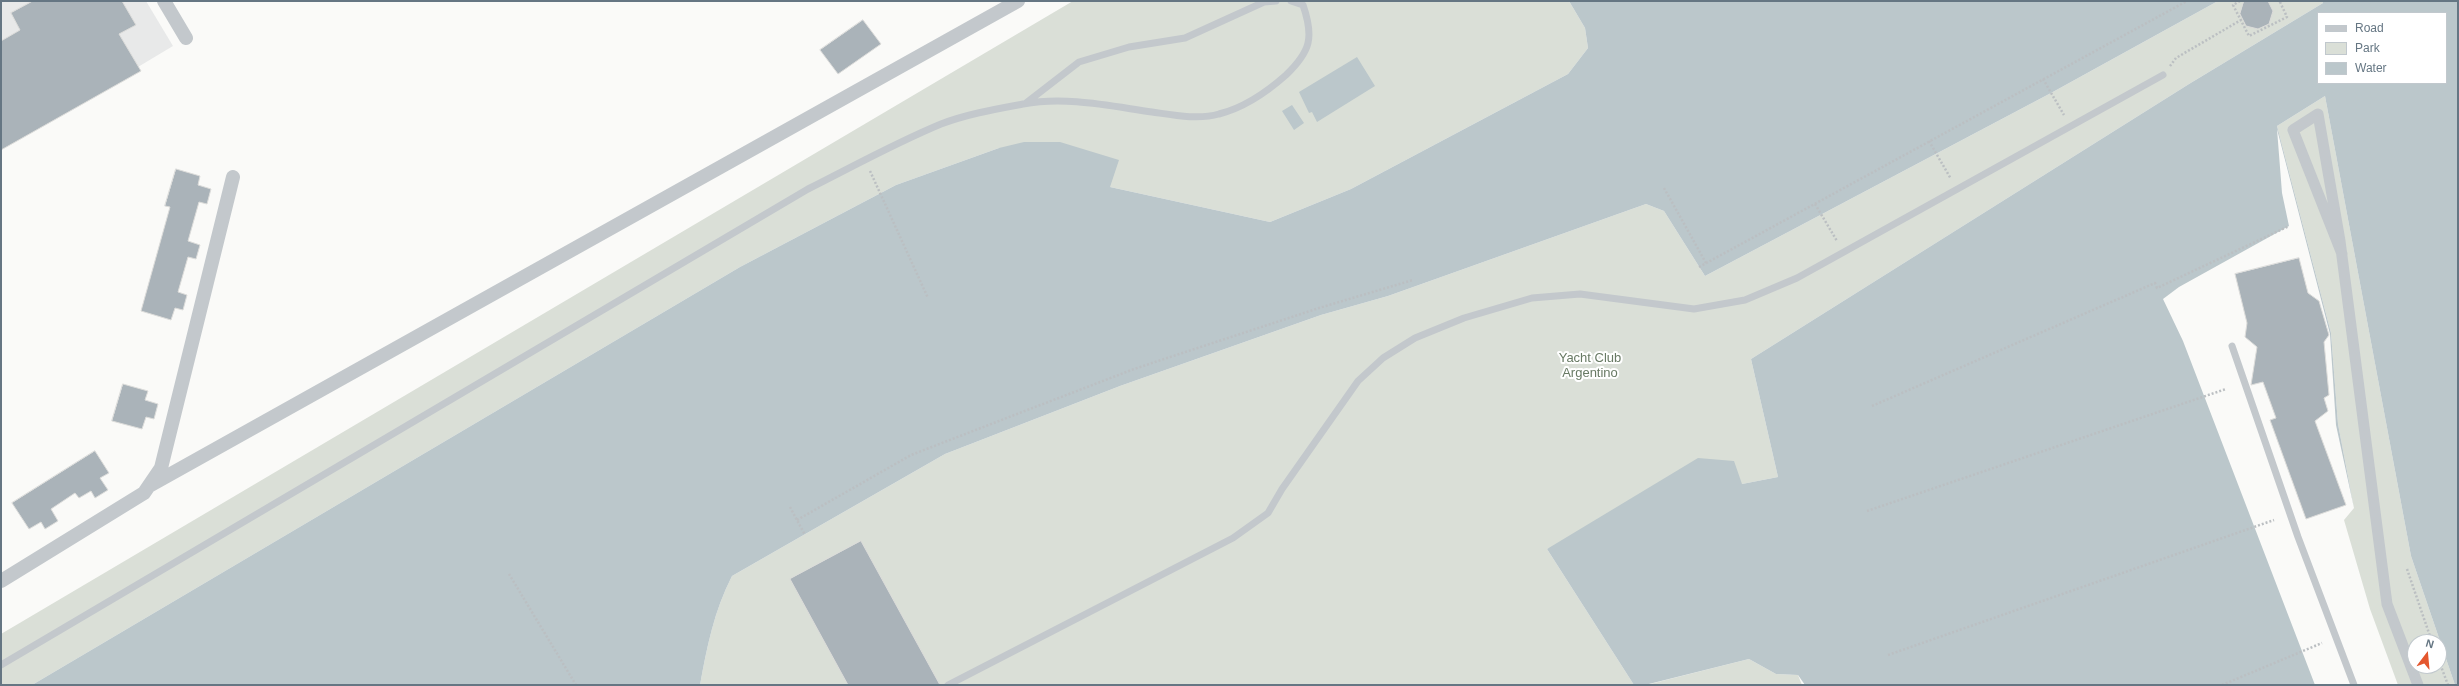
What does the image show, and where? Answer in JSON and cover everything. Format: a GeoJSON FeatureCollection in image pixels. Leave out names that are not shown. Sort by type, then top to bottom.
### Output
{"type":"FeatureCollection","features":[{"type":"Feature","properties":{"kind":"street"},"geometry":{"type":"LineString","coordinates":[[164,1],[186,38]]}},
{"type":"Feature","properties":{"kind":"street"},"geometry":{"type":"LineString","coordinates":[[151,485],[1018,1]]}},
{"type":"Feature","properties":{"kind":"street"},"geometry":{"type":"LineString","coordinates":[[2342,254],[2293,130],[2318,114],[2342,254],[2387,604],[2418,685]]}},
{"type":"Feature","properties":{"kind":"street"},"geometry":{"type":"LineString","coordinates":[[1,581],[144,493],[151,485],[160,468],[233,177]]}},
{"type":"Feature","properties":{"kind":"lane"},"geometry":{"type":"LineString","coordinates":[[1026,103],[1079,62],[1129,47],[1185,38],[1264,2],[1276,1]]}},
{"type":"Feature","properties":{"kind":"lane"},"geometry":{"type":"LineString","coordinates":[[1,665],[808,189],[942,124],[1026,103],[1082,102],[1172,115],[1203,116],[1219,114],[1271,88],[1293,68],[1306,51],[1310,27],[1303,5],[1291,1]]}},
{"type":"Feature","properties":{"kind":"lane"},"geometry":{"type":"LineString","coordinates":[[948,685],[1233,538],[1268,513],[1282,489],[1358,381],[1382,358],[1415,338],[1464,318],[1532,298],[1580,294],[1672,308],[1694,309],[1721,305],[1770,291],[1844,252],[2163,75]]}},
{"type":"Feature","properties":{"kind":"lane"},"geometry":{"type":"LineString","coordinates":[[2232,346],[2298,537],[2354,685]]}},
{"type":"Feature","properties":{"kind":"path"},"geometry":{"type":"LineString","coordinates":[[1699,267],[2187,1]]}},
{"type":"Feature","properties":{"kind":"path"},"geometry":{"type":"LineString","coordinates":[[2240,1],[2233,4],[2249,36],[2287,17],[2280,2],[2282,1]]}},
{"type":"Feature","properties":{"kind":"path"},"geometry":{"type":"LineString","coordinates":[[2163,75],[2176,58],[2241,20]]}},
{"type":"Feature","properties":{"kind":"path"},"geometry":{"type":"LineString","coordinates":[[2043,79],[2070,126]]}},
{"type":"Feature","properties":{"kind":"path"},"geometry":{"type":"LineString","coordinates":[[1929,141],[1956,189]]}},
{"type":"Feature","properties":{"kind":"path"},"geometry":{"type":"LineString","coordinates":[[865,161],[928,298]]}},
{"type":"Feature","properties":{"kind":"path"},"geometry":{"type":"LineString","coordinates":[[1664,188],[1706,263]]}},
{"type":"Feature","properties":{"kind":"path"},"geometry":{"type":"LineString","coordinates":[[1815,204],[1844,252]]}},
{"type":"Feature","properties":{"kind":"path"},"geometry":{"type":"LineString","coordinates":[[1872,406],[2155,283],[2157,288],[2289,226]]}},
{"type":"Feature","properties":{"kind":"path"},"geometry":{"type":"LineString","coordinates":[[797,520],[911,455],[1142,366],[1319,308],[1413,280]]}},
{"type":"Feature","properties":{"kind":"path"},"geometry":{"type":"LineString","coordinates":[[1867,512],[2226,389]]}},
{"type":"Feature","properties":{"kind":"path"},"geometry":{"type":"LineString","coordinates":[[790,507],[805,535]]}},
{"type":"Feature","properties":{"kind":"path"},"geometry":{"type":"LineString","coordinates":[[1888,655],[2274,520]]}},
{"type":"Feature","properties":{"kind":"path"},"geometry":{"type":"LineString","coordinates":[[2407,569],[2429,634]]}},
{"type":"Feature","properties":{"kind":"path"},"geometry":{"type":"LineString","coordinates":[[509,574],[576,685]]}},
{"type":"Feature","properties":{"kind":"path"},"geometry":{"type":"LineString","coordinates":[[2222,685],[2322,643]]}},
{"type":"Feature","properties":{"kind":"path"},"geometry":{"type":"LineString","coordinates":[[2444,674],[2448,685]]}},
{"type":"Feature","properties":{"kind":"shaded area"},"geometry":{"type":"Polygon","coordinates":[[[1,1],[146,1],[173,46],[1,149],[1,1]]]}},
{"type":"Feature","properties":{"kind":"green space"},"geometry":{"type":"Polygon","coordinates":[[[1073,1],[1569,1],[1585,28],[1588,48],[1568,74],[1351,189],[1270,222],[1110,187],[999,148],[896,185],[740,267],[32,685],[1,685],[1,634],[1073,1]]]}},
{"type":"Feature","properties":{"kind":"green space","name":"Yacht Club Argentino"},"geometry":{"type":"Polygon","coordinates":[[[2218,1],[2322,1],[2323,3],[2189,84],[1751,359],[1778,477],[1742,484],[1547,549],[1634,685],[700,685],[708,643],[720,602],[732,576],[945,454],[1120,386],[1321,315],[1388,296],[1646,204],[1664,211],[1705,276],[2051,93],[2218,1]]]}},
{"type":"Feature","properties":{"kind":"green space"},"geometry":{"type":"Polygon","coordinates":[[[2325,96],[2411,556],[2438,634],[2407,634],[2407,674],[2447,674],[2447,662],[2455,685],[2398,685],[2370,609],[2344,520],[2354,508],[2338,424],[2331,333],[2277,126],[2325,96]]]}},
{"type":"Feature","properties":{"kind":"green space"},"geometry":{"type":"Polygon","coordinates":[[[1749,659],[1776,674],[1798,675],[1802,685],[1646,685],[1749,659]]]}},
{"type":"Feature","properties":{"kind":"water"},"geometry":{"type":"Polygon","coordinates":[[[1569,1],[2218,1],[2051,93],[1705,276],[1664,211],[1646,204],[1388,296],[1321,315],[1120,386],[945,454],[732,576],[720,602],[708,643],[700,685],[32,685],[740,267],[896,185],[999,148],[1024,142],[1060,142],[1119,160],[1110,187],[1270,222],[1351,189],[1568,74],[1588,48],[1585,28],[1569,1]]]}},
{"type":"Feature","properties":{"kind":"water"},"geometry":{"type":"Polygon","coordinates":[[[2322,1],[2458,1],[2458,685],[2455,685],[2447,662],[2447,634],[2438,634],[2411,556],[2325,96],[2277,126],[2331,333],[2338,424],[2354,508],[2336,425],[2330,334],[2277,129],[2282,193],[2289,226],[2179,287],[2163,299],[2183,341],[2315,685],[1805,685],[1798,675],[1776,674],[1749,659],[1645,685],[1634,685],[1547,549],[1698,458],[1734,461],[1742,484],[1778,477],[1751,359],[2189,84],[2323,3],[2322,1]]]}},
{"type":"Feature","properties":{"kind":"water"},"geometry":{"type":"Polygon","coordinates":[[[1357,57],[1375,86],[1317,122],[1312,112],[1309,113],[1299,92],[1357,57]]]}},
{"type":"Feature","properties":{"kind":"water"},"geometry":{"type":"Polygon","coordinates":[[[1292,105],[1304,123],[1294,130],[1282,111],[1292,105]]]}},
{"type":"Feature","properties":{"kind":"building"},"geometry":{"type":"Polygon","coordinates":[[[33,1],[122,1],[136,25],[119,34],[141,71],[1,150],[1,41],[20,30],[11,13],[33,1]]]}},
{"type":"Feature","properties":{"kind":"building"},"geometry":{"type":"Polygon","coordinates":[[[2244,1],[2268,1],[2273,11],[2269,24],[2258,29],[2246,26],[2240,14],[2244,1]]]}},
{"type":"Feature","properties":{"kind":"building"},"geometry":{"type":"Polygon","coordinates":[[[863,20],[881,44],[838,74],[820,50],[863,20]]]}},
{"type":"Feature","properties":{"kind":"building"},"geometry":{"type":"Polygon","coordinates":[[[176,169],[200,176],[198,185],[211,189],[207,204],[199,202],[188,241],[200,245],[196,259],[188,257],[178,292],[187,295],[183,310],[175,308],[171,320],[141,311],[170,207],[165,206],[176,169]]]}},
{"type":"Feature","properties":{"kind":"building"},"geometry":{"type":"Polygon","coordinates":[[[2299,258],[2308,293],[2319,301],[2329,335],[2324,342],[2329,395],[2324,398],[2328,411],[2315,421],[2346,505],[2306,519],[2270,420],[2276,418],[2263,382],[2251,385],[2257,347],[2245,337],[2247,323],[2235,274],[2299,258]]]}},
{"type":"Feature","properties":{"kind":"building"},"geometry":{"type":"Polygon","coordinates":[[[123,384],[148,391],[145,400],[158,404],[154,419],[146,417],[142,429],[112,421],[123,384]]]}},
{"type":"Feature","properties":{"kind":"building"},"geometry":{"type":"Polygon","coordinates":[[[95,451],[109,473],[100,478],[108,490],[95,498],[91,491],[79,498],[75,493],[51,509],[58,521],[45,529],[41,522],[29,529],[12,503],[95,451]]]}},
{"type":"Feature","properties":{"kind":"building"},"geometry":{"type":"Polygon","coordinates":[[[861,541],[940,685],[848,685],[790,579],[861,541]]]}}]}
